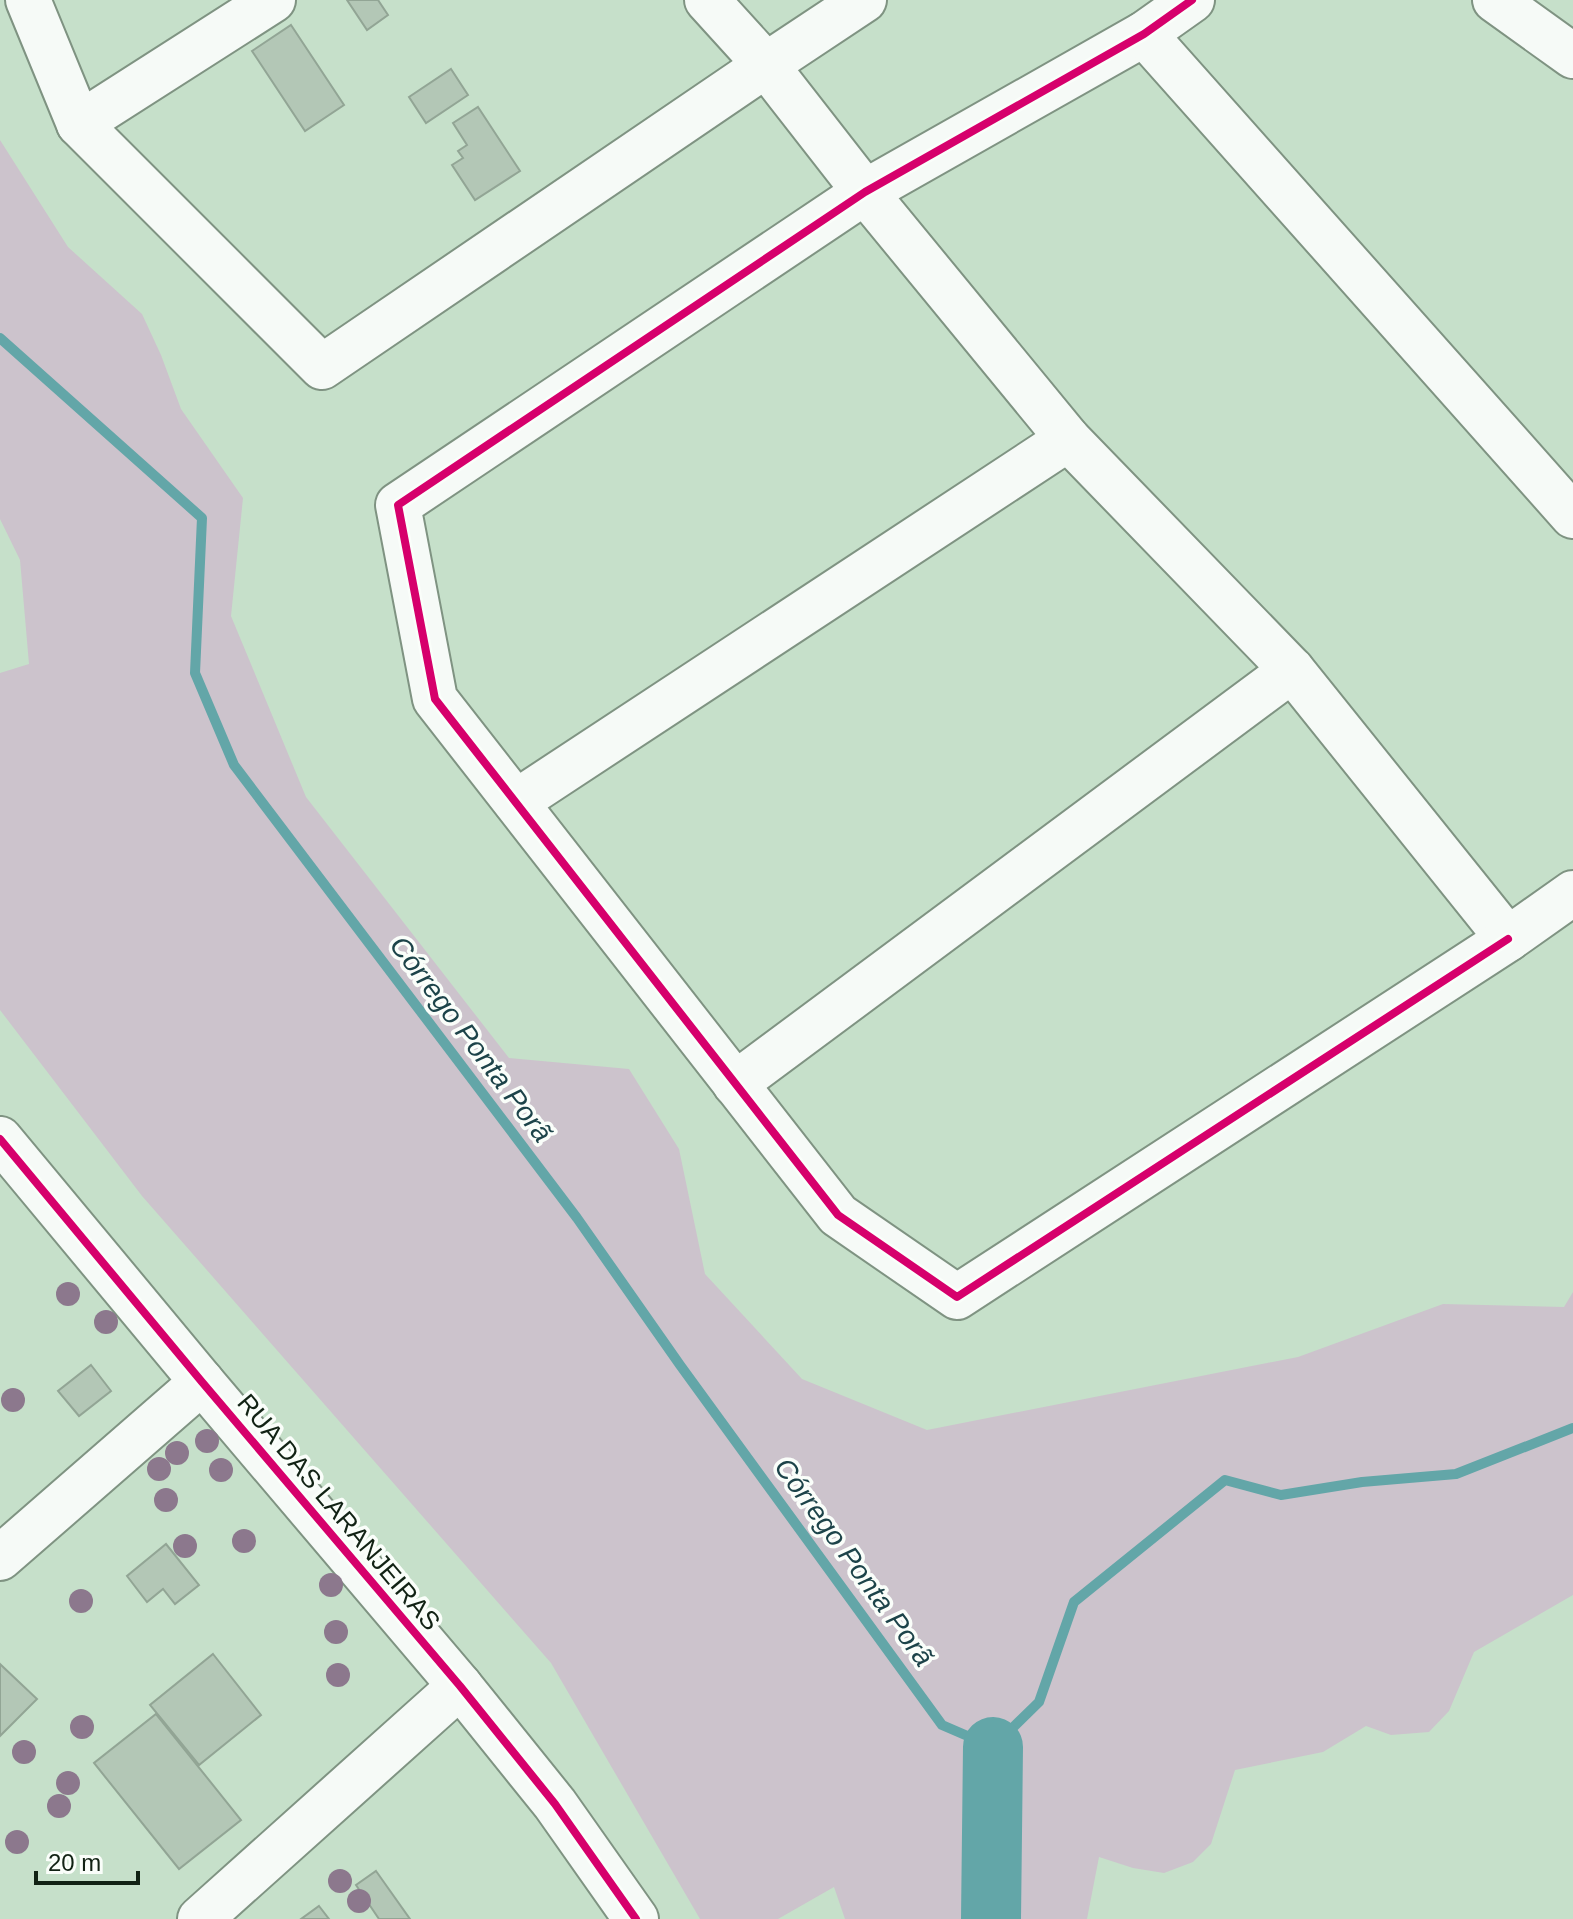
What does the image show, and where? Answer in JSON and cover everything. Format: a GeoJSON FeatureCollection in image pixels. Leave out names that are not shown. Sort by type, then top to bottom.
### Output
{"type":"FeatureCollection","features":[{"type":"Feature","properties":{"kind":"street"},"geometry":{"type":"LineString","coordinates":[[28,0],[79,124],[322,367],[864,0]]}},
{"type":"Feature","properties":{"kind":"street"},"geometry":{"type":"LineString","coordinates":[[79,124],[273,0]]}},
{"type":"Feature","properties":{"kind":"street"},"geometry":{"type":"LineString","coordinates":[[707,0],[766,65],[865,192],[1068,439],[1292,670],[1508,939]]}},
{"type":"Feature","properties":{"kind":"street"},"geometry":{"type":"LineString","coordinates":[[1192,0],[1144,34],[865,192],[398,505],[435,699],[838,1215],[957,1297],[1508,939],[1573,893]]}},
{"type":"Feature","properties":{"kind":"street"},"geometry":{"type":"LineString","coordinates":[[1495,0],[1573,56]]}},
{"type":"Feature","properties":{"kind":"street"},"geometry":{"type":"LineString","coordinates":[[1144,34],[1573,516]]}},
{"type":"Feature","properties":{"kind":"street"},"geometry":{"type":"LineString","coordinates":[[516,802],[1068,439]]}},
{"type":"Feature","properties":{"kind":"street"},"geometry":{"type":"LineString","coordinates":[[735,1084],[1292,670]]}},
{"type":"Feature","properties":{"kind":"street","name":"RUA DAS LARANJEIRAS"},"geometry":{"type":"LineString","coordinates":[[0,1139],[460,1686],[555,1804],[636,1919]]}},
{"type":"Feature","properties":{"kind":"street"},"geometry":{"type":"LineString","coordinates":[[0,1558],[202,1382]]}},
{"type":"Feature","properties":{"kind":"street"},"geometry":{"type":"LineString","coordinates":[[200,1919],[460,1686]]}},
{"type":"Feature","properties":{"kind":"shaded area"},"geometry":{"type":"Polygon","coordinates":[[[0,140],[68,247],[142,314],[181,409],[243,498],[231,616],[306,797],[509,1058],[629,1069],[679,1149],[705,1274],[802,1379],[927,1430],[1298,1357],[1443,1304],[1564,1307],[1573,1292],[1573,1595],[1474,1652],[1449,1711],[1429,1732],[1391,1735],[1366,1726],[1323,1752],[1235,1770],[1211,1844],[1193,1862],[1164,1873],[1133,1868],[1099,1857],[1087,1919],[845,1919],[834,1887],[778,1919],[700,1919],[551,1663],[142,1196],[0,1010],[0,673],[29,664],[20,560],[0,519],[0,140]]]}},
{"type":"Feature","properties":{"kind":"building"},"geometry":{"type":"Polygon","coordinates":[[[347,0],[378,0],[388,15],[367,30],[347,0]]]}},
{"type":"Feature","properties":{"kind":"building"},"geometry":{"type":"Polygon","coordinates":[[[291,25],[344,105],[305,131],[252,51],[291,25]]]}},
{"type":"Feature","properties":{"kind":"building"},"geometry":{"type":"Polygon","coordinates":[[[451,69],[468,95],[426,123],[409,97],[451,69]]]}},
{"type":"Feature","properties":{"kind":"building"},"geometry":{"type":"Polygon","coordinates":[[[478,107],[520,171],[475,200],[452,165],[463,158],[458,151],[467,145],[453,123],[478,107]]]}},
{"type":"Feature","properties":{"kind":"building"},"geometry":{"type":"Polygon","coordinates":[[[91,1365],[111,1391],[79,1416],[58,1391],[91,1365]]]}},
{"type":"Feature","properties":{"kind":"building"},"geometry":{"type":"Polygon","coordinates":[[[166,1544],[199,1585],[175,1604],[163,1589],[147,1602],[127,1576],[166,1544]]]}},
{"type":"Feature","properties":{"kind":"building"},"geometry":{"type":"Polygon","coordinates":[[[213,1654],[261,1715],[199,1765],[150,1705],[213,1654]]]}},
{"type":"Feature","properties":{"kind":"building"},"geometry":{"type":"Polygon","coordinates":[[[0,1664],[37,1699],[0,1736],[0,1664]]]}},
{"type":"Feature","properties":{"kind":"building"},"geometry":{"type":"Polygon","coordinates":[[[156,1714],[241,1820],[179,1869],[94,1763],[156,1714]]]}},
{"type":"Feature","properties":{"kind":"building"},"geometry":{"type":"Polygon","coordinates":[[[376,1871],[410,1919],[379,1919],[356,1885],[376,1871]]]}},
{"type":"Feature","properties":{"kind":"building"},"geometry":{"type":"Polygon","coordinates":[[[319,1906],[329,1919],[301,1919],[319,1906]]]}},
{"type":"Feature","properties":{"kind":"waterway","name":"Córrego Ponta Porã"},"geometry":{"type":"LineString","coordinates":[[0,338],[202,518],[195,673],[234,765],[577,1218],[942,1725],[993,1747],[1039,1702],[1074,1602],[1225,1480],[1281,1495],[1362,1482],[1456,1474],[1573,1428]]}},
{"type":"Feature","properties":{"kind":"waterway"},"geometry":{"type":"LineString","coordinates":[[991,1919],[993,1747]]}},
{"type":"Feature","properties":{"kind":"cycle path"},"geometry":{"type":"LineString","coordinates":[[1192,0],[1144,34],[865,192],[398,505],[435,699],[838,1215],[957,1297],[1508,939]]}},
{"type":"Feature","properties":{"kind":"cycle path"},"geometry":{"type":"LineString","coordinates":[[0,1139],[460,1686],[555,1804],[636,1919]]}}]}
